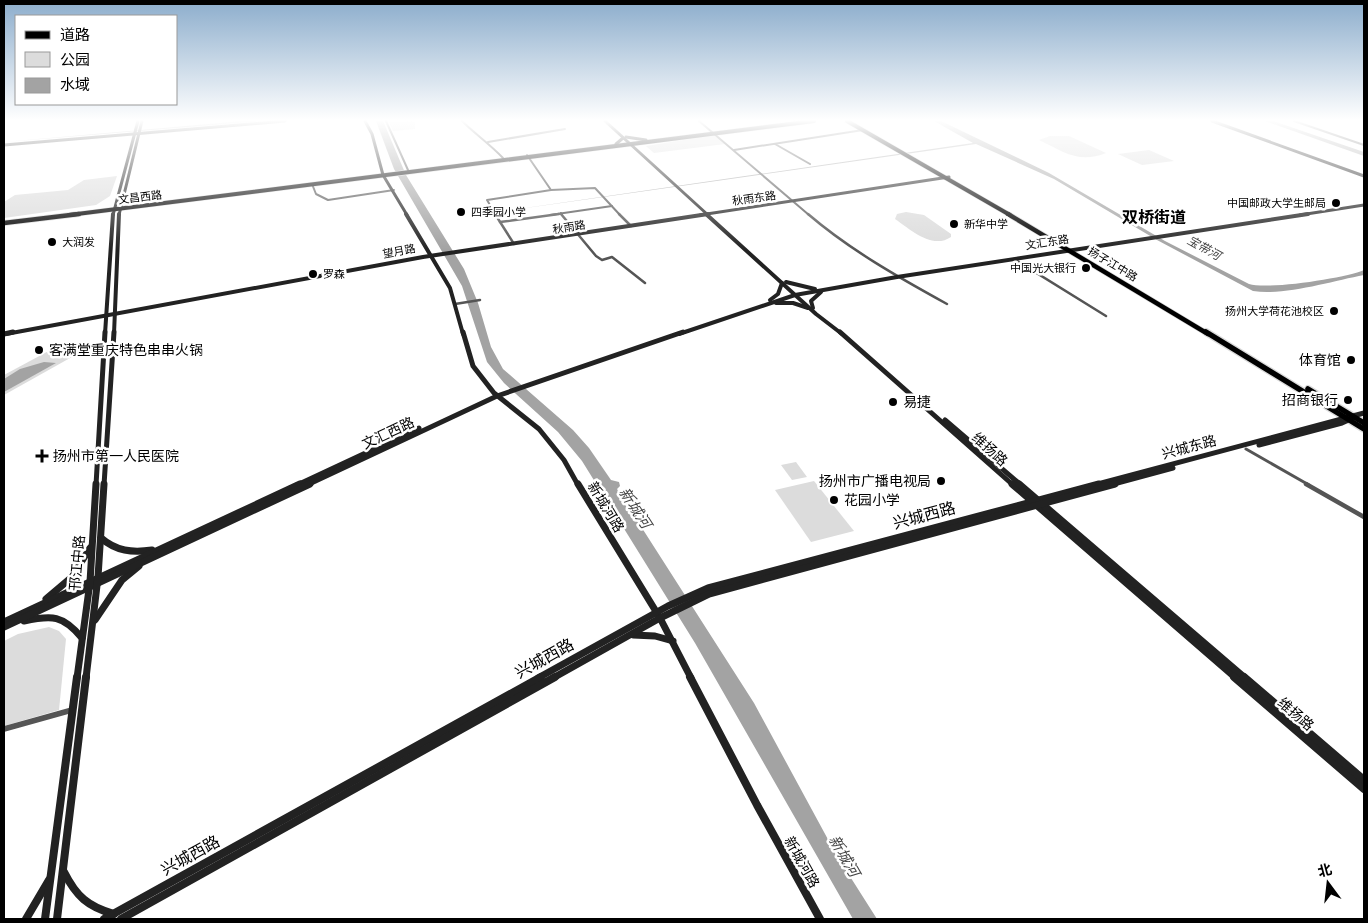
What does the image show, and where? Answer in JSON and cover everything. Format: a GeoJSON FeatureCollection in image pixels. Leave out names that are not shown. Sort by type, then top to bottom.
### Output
{"type":"FeatureCollection","features":[{"type":"Feature","properties":{"kind":"main road"},"geometry":{"type":"LineString","coordinates":[[116,207],[128,164]]}},
{"type":"Feature","properties":{"kind":"main road","name":"新城河路"},"geometry":{"type":"LineString","coordinates":[[381,164],[384,174],[450,288],[473,366],[495,395],[539,429],[564,460],[659,615],[756,805],[820,919]]}},
{"type":"Feature","properties":{"kind":"main road","name":"文昌西路"},"geometry":{"type":"LineString","coordinates":[[4,221],[458,164]]}},
{"type":"Feature","properties":{"kind":"main road","name":"文昌西路"},"geometry":{"type":"LineString","coordinates":[[407,171],[463,164]]}},
{"type":"Feature","properties":{"kind":"main road","name":"维扬路"},"geometry":{"type":"LineString","coordinates":[[654,164],[811,308],[849,339],[1364,789]]}},
{"type":"Feature","properties":{"kind":"main road","name":"扬子江中路"},"geometry":{"type":"LineString","coordinates":[[925,164],[1070,248],[1350,418],[1364,429]]}},
{"type":"Feature","properties":{"kind":"main road"},"geometry":{"type":"LineString","coordinates":[[1334,164],[1364,175]]}},
{"type":"Feature","properties":{"kind":"main road","name":"文昌西路"},"geometry":{"type":"LineString","coordinates":[[116,207],[384,174]]}},
{"type":"Feature","properties":{"kind":"main road","name":"秋雨东路"},"geometry":{"type":"LineString","coordinates":[[708,214],[947,177]]}},
{"type":"Feature","properties":{"kind":"main road","name":"文汇东路"},"geometry":{"type":"LineString","coordinates":[[796,294],[815,289],[1070,248],[1364,204]]}},
{"type":"Feature","properties":{"kind":"main road","name":"邗江中路"},"geometry":{"type":"LineString","coordinates":[[57,919],[98,580],[115,315],[116,207]]}},
{"type":"Feature","properties":{"kind":"main road","name":"邗江中路"},"geometry":{"type":"LineString","coordinates":[[45,919],[74,710],[89,584],[116,207]]}},
{"type":"Feature","properties":{"kind":"main road","name":"秋雨路"},"geometry":{"type":"LineString","coordinates":[[431,256],[708,214]]}},
{"type":"Feature","properties":{"kind":"main road","name":"文汇东路"},"geometry":{"type":"LineString","coordinates":[[796,294],[1070,248]]}},
{"type":"Feature","properties":{"kind":"main road","name":"望月路"},"geometry":{"type":"LineString","coordinates":[[4,335],[431,256]]}},
{"type":"Feature","properties":{"kind":"main road"},"geometry":{"type":"LineString","coordinates":[[770,300],[778,294],[784,283],[815,289]]}},
{"type":"Feature","properties":{"kind":"main road"},"geometry":{"type":"LineString","coordinates":[[764,305],[793,303],[811,308],[811,301],[815,296],[826,290]]}},
{"type":"Feature","properties":{"kind":"main road","name":"文汇西路"},"geometry":{"type":"LineString","coordinates":[[525,385],[770,300],[796,294]]}},
{"type":"Feature","properties":{"kind":"main road","name":"文汇西路"},"geometry":{"type":"LineString","coordinates":[[98,580],[164,547],[495,395],[796,294]]}},
{"type":"Feature","properties":{"kind":"main road","name":"文汇西路"},"geometry":{"type":"LineString","coordinates":[[4,622],[145,561],[495,395]]}},
{"type":"Feature","properties":{"kind":"main road","name":"兴城东路"},"geometry":{"type":"LineString","coordinates":[[1036,503],[1246,449],[1364,413]]}},
{"type":"Feature","properties":{"kind":"main road","name":"扬子江中路"},"geometry":{"type":"LineString","coordinates":[[1350,418],[1364,423]]}},
{"type":"Feature","properties":{"kind":"main road","name":"兴城东路"},"geometry":{"type":"LineString","coordinates":[[1036,503],[1350,418]]}},
{"type":"Feature","properties":{"kind":"main road","name":"维扬路"},"geometry":{"type":"LineString","coordinates":[[1036,503],[1364,780]]}},
{"type":"Feature","properties":{"kind":"main road","name":"兴城西路"},"geometry":{"type":"LineString","coordinates":[[104,919],[117,917],[626,637],[670,608],[720,590],[1036,503]]}},
{"type":"Feature","properties":{"kind":"main road"},"geometry":{"type":"LineString","coordinates":[[101,538],[110,546],[124,551],[141,552],[164,547]]}},
{"type":"Feature","properties":{"kind":"main road"},"geometry":{"type":"LineString","coordinates":[[34,608],[74,576],[84,563],[92,542]]}},
{"type":"Feature","properties":{"kind":"main road"},"geometry":{"type":"LineString","coordinates":[[94,622],[122,580],[145,561]]}},
{"type":"Feature","properties":{"kind":"main road","name":"文汇西路"},"geometry":{"type":"LineString","coordinates":[[4,628],[89,584]]}},
{"type":"Feature","properties":{"kind":"main road","name":"兴城西路"},"geometry":{"type":"LineString","coordinates":[[117,917],[659,615]]}},
{"type":"Feature","properties":{"kind":"main road"},"geometry":{"type":"LineString","coordinates":[[14,622],[43,617],[59,617],[71,624],[82,638]]}},
{"type":"Feature","properties":{"kind":"main road"},"geometry":{"type":"LineString","coordinates":[[626,637],[641,634],[673,641]]}},
{"type":"Feature","properties":{"kind":"main road"},"geometry":{"type":"LineString","coordinates":[[63,870],[79,900],[93,910],[117,917]]}},
{"type":"Feature","properties":{"kind":"main road"},"geometry":{"type":"LineString","coordinates":[[26,919],[51,876]]}},
{"type":"Feature","properties":{"kind":"street"},"geometry":{"type":"LineString","coordinates":[[404,164],[407,171]]}},
{"type":"Feature","properties":{"kind":"street"},"geometry":{"type":"LineString","coordinates":[[533,164],[551,190]]}},
{"type":"Feature","properties":{"kind":"street"},"geometry":{"type":"LineString","coordinates":[[750,164],[833,235],[896,276],[947,304]]}},
{"type":"Feature","properties":{"kind":"street"},"geometry":{"type":"LineString","coordinates":[[312,184],[316,194],[328,200],[394,190]]}},
{"type":"Feature","properties":{"kind":"street"},"geometry":{"type":"LineString","coordinates":[[514,244],[487,200],[551,190],[595,188],[631,226]]}},
{"type":"Feature","properties":{"kind":"street"},"geometry":{"type":"LineString","coordinates":[[500,222],[612,206]]}},
{"type":"Feature","properties":{"kind":"street"},"geometry":{"type":"LineString","coordinates":[[562,213],[596,256],[602,260],[612,257],[645,283]]}},
{"type":"Feature","properties":{"kind":"street"},"geometry":{"type":"LineString","coordinates":[[1013,258],[1106,316]]}},
{"type":"Feature","properties":{"kind":"street"},"geometry":{"type":"LineString","coordinates":[[455,304],[480,300]]}},
{"type":"Feature","properties":{"kind":"street"},"geometry":{"type":"LineString","coordinates":[[1246,449],[1364,517]]}},
{"type":"Feature","properties":{"kind":"street"},"geometry":{"type":"LineString","coordinates":[[4,729],[74,710]]}},
{"type":"Feature","properties":{"kind":"green space"},"geometry":{"type":"Polygon","coordinates":[[[117,176],[110,196],[96,205],[4,218],[4,202],[15,195],[68,190],[84,180],[117,176]]]}},
{"type":"Feature","properties":{"kind":"green space"},"geometry":{"type":"Polygon","coordinates":[[[906,212],[924,215],[951,234],[951,237],[936,241],[914,233],[895,219],[897,214],[906,212]]]}},
{"type":"Feature","properties":{"kind":"green space"},"geometry":{"type":"Polygon","coordinates":[[[56,347],[79,353],[4,395],[4,375],[56,347]]]}},
{"type":"Feature","properties":{"kind":"green space"},"geometry":{"type":"Polygon","coordinates":[[[796,462],[807,477],[792,480],[781,465],[796,462]]]}},
{"type":"Feature","properties":{"kind":"green space"},"geometry":{"type":"Polygon","coordinates":[[[814,481],[854,531],[811,542],[775,490],[814,481]]]}},
{"type":"Feature","properties":{"kind":"green space"},"geometry":{"type":"Polygon","coordinates":[[[49,627],[59,631],[66,639],[59,710],[4,726],[4,641],[18,634],[49,627]]]}},
{"type":"Feature","properties":{"kind":"water"},"geometry":{"type":"Polygon","coordinates":[[[392,164],[401,164],[406,175],[464,269],[478,303],[491,347],[503,369],[573,430],[589,448],[611,480],[619,482],[620,486],[617,489],[754,703],[837,856],[877,919],[853,919],[695,643],[582,461],[558,432],[504,383],[487,362],[462,286],[392,164]]]}},
{"type":"Feature","properties":{"kind":"water"},"geometry":{"type":"Polygon","coordinates":[[[828,164],[835,164],[498,212],[828,164]]]}},
{"type":"Feature","properties":{"kind":"water"},"geometry":{"type":"Polygon","coordinates":[[[1021,164],[1030,164],[1049,173],[1165,241],[1249,284],[1272,285],[1307,282],[1364,270],[1364,275],[1294,290],[1253,291],[1157,240],[1054,179],[1021,164]]]}},
{"type":"Feature","properties":{"kind":"water"},"geometry":{"type":"Polygon","coordinates":[[[44,362],[56,363],[4,392],[4,379],[20,369],[44,362]]]}},
{"type":"Feature","properties":{"kind":"place","name":"中国邮政大学生邮局"},"geometry":{"type":"Point","coordinates":[1336,203]}},
{"type":"Feature","properties":{"kind":"place","name":"四季园小学"},"geometry":{"type":"Point","coordinates":[461,212]}},
{"type":"Feature","properties":{"kind":"place","name":"新华中学"},"geometry":{"type":"Point","coordinates":[954,224]}},
{"type":"Feature","properties":{"kind":"place","name":"大润发"},"geometry":{"type":"Point","coordinates":[52,242]}},
{"type":"Feature","properties":{"kind":"place","name":"中国光大银行"},"geometry":{"type":"Point","coordinates":[1086,268]}},
{"type":"Feature","properties":{"kind":"place","name":"罗森"},"geometry":{"type":"Point","coordinates":[313,274]}},
{"type":"Feature","properties":{"kind":"place","name":"扬州大学荷花池校区"},"geometry":{"type":"Point","coordinates":[1334,311]}},
{"type":"Feature","properties":{"kind":"place","name":"客满堂重庆特色串串火锅"},"geometry":{"type":"Point","coordinates":[39,350]}},
{"type":"Feature","properties":{"kind":"place","name":"体育馆"},"geometry":{"type":"Point","coordinates":[1351,360]}},
{"type":"Feature","properties":{"kind":"place","name":"招商银行"},"geometry":{"type":"Point","coordinates":[1348,400]}},
{"type":"Feature","properties":{"kind":"place","name":"易捷"},"geometry":{"type":"Point","coordinates":[893,402]}},
{"type":"Feature","properties":{"kind":"place","name":"扬州市第一人民医院"},"geometry":{"type":"Point","coordinates":[42,456]}},
{"type":"Feature","properties":{"kind":"place","name":"扬州市广播电视局"},"geometry":{"type":"Point","coordinates":[941,481]}},
{"type":"Feature","properties":{"kind":"place","name":"花园小学"},"geometry":{"type":"Point","coordinates":[834,500]}},
{"type":"Feature","properties":{"kind":"district","name":"双桥街道"},"geometry":{"type":"Point","coordinates":[1154,217]}},
{"type":"Feature","properties":{"kind":"water label","name":"宝带河"},"geometry":{"type":"Point","coordinates":[1204,248]}},
{"type":"Feature","properties":{"kind":"water label","name":"新城河"},"geometry":{"type":"Point","coordinates":[635,508]}},
{"type":"Feature","properties":{"kind":"water label","name":"新城河"},"geometry":{"type":"Point","coordinates":[844,856]}}]}
